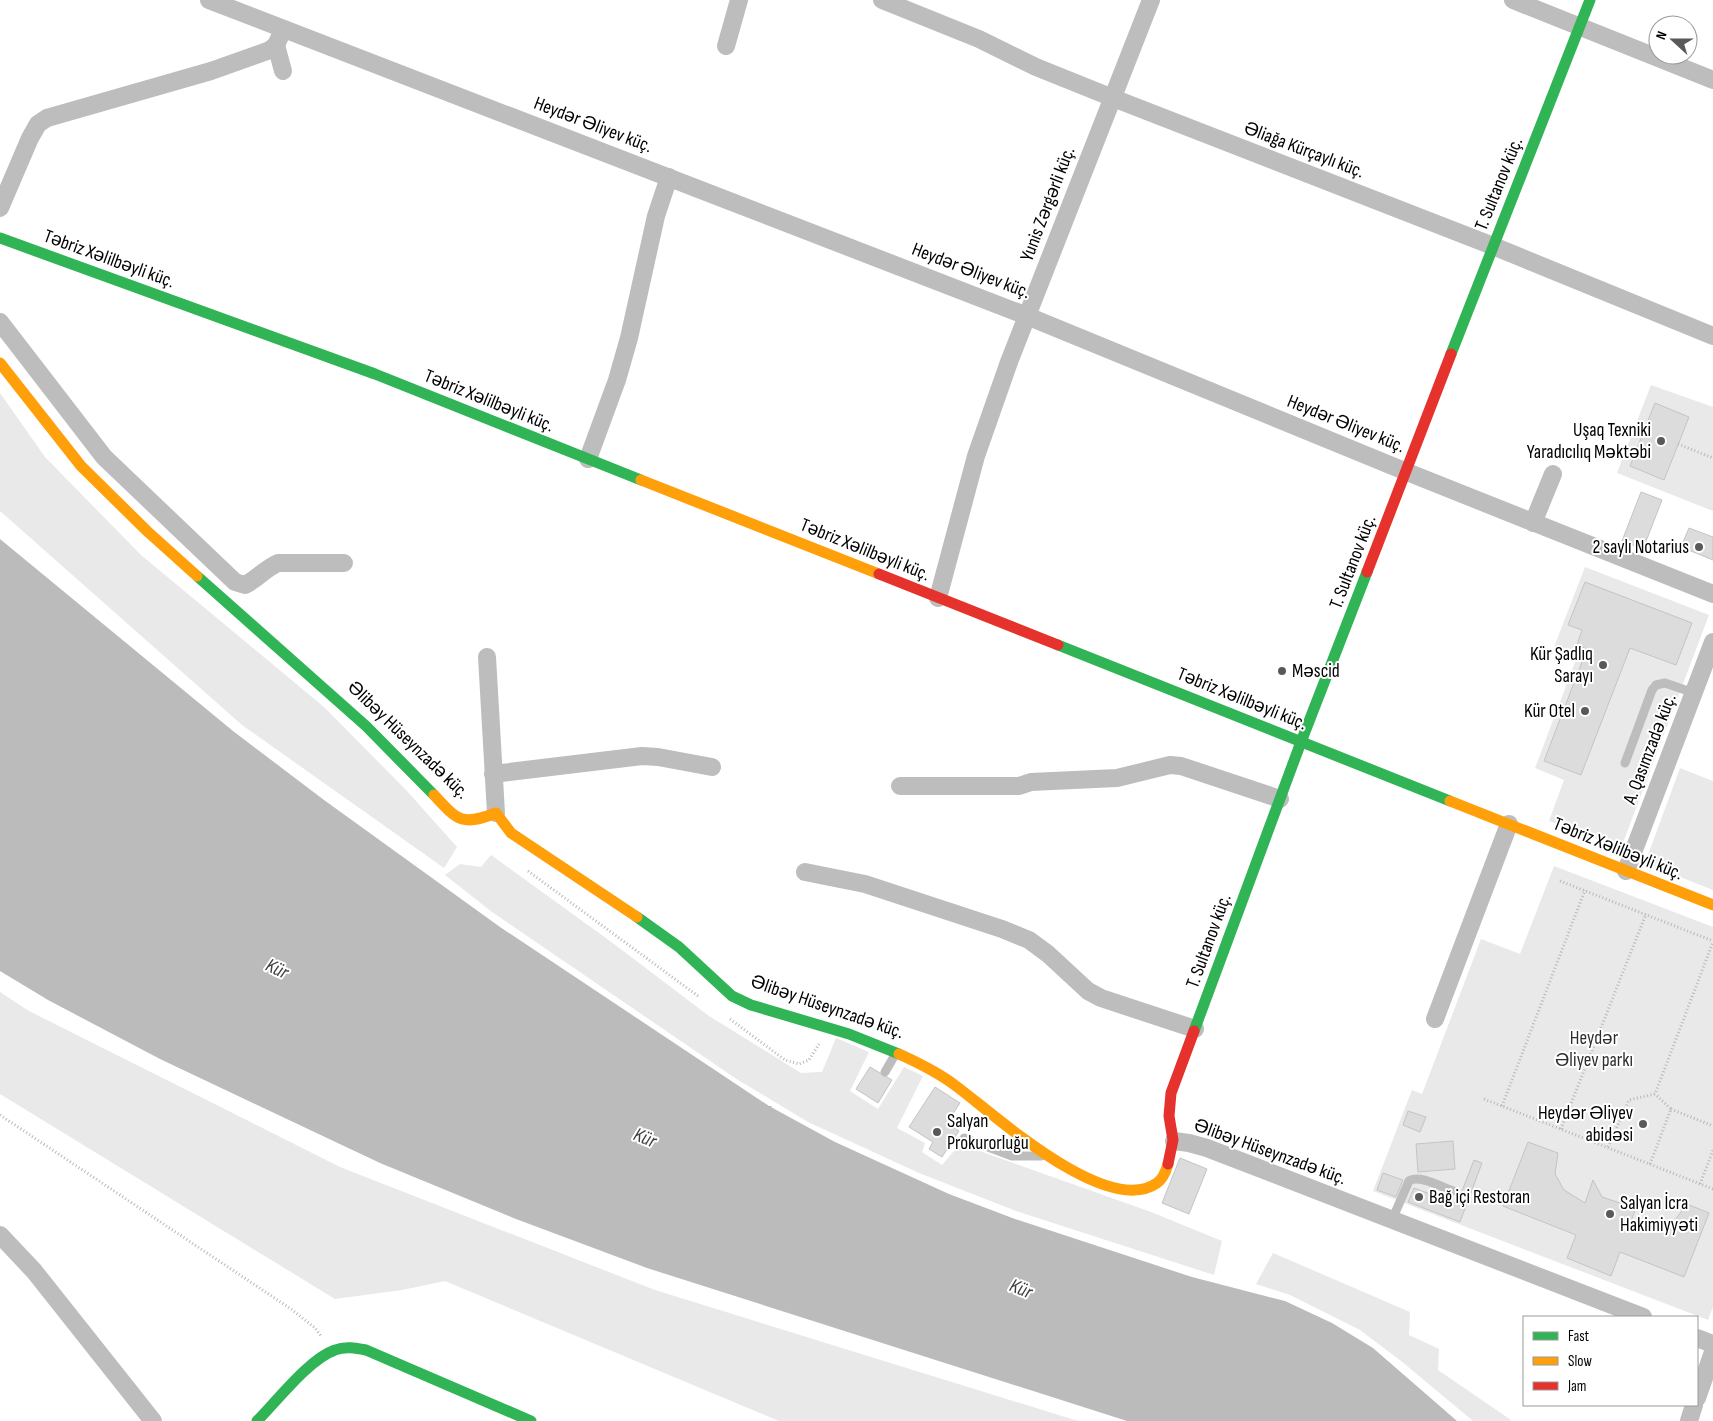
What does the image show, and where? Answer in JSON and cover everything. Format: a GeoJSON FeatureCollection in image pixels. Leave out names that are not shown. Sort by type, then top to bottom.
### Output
{"type":"FeatureCollection","features":[{"type":"Feature","properties":{"kind":"street","name":"Heydər Əliyev küç."},"geometry":{"type":"LineString","coordinates":[[209,0],[279,37],[669,177],[1027,316],[1407,472],[1713,594]]}},
{"type":"Feature","properties":{"kind":"street"},"geometry":{"type":"LineString","coordinates":[[726,46],[739,0]]}},
{"type":"Feature","properties":{"kind":"street","name":"Əliağa Kürçaylı küç."},"geometry":{"type":"LineString","coordinates":[[882,0],[979,39],[1036,67],[1493,246],[1713,336]]}},
{"type":"Feature","properties":{"kind":"street","name":"Yunis Zərgərli küç."},"geometry":{"type":"LineString","coordinates":[[938,598],[976,456],[1027,316],[1151,0]]}},
{"type":"Feature","properties":{"kind":"street"},"geometry":{"type":"LineString","coordinates":[[1513,0],[1713,80]]}},
{"type":"Feature","properties":{"kind":"street","name":"T. Sultanov küç."},"geometry":{"type":"LineString","coordinates":[[1174,1141],[1168,1108],[1171,1094],[1301,742],[1590,0]]}},
{"type":"Feature","properties":{"kind":"street"},"geometry":{"type":"LineString","coordinates":[[279,37],[283,71]]}},
{"type":"Feature","properties":{"kind":"street"},"geometry":{"type":"LineString","coordinates":[[0,208],[30,138],[38,124],[47,118],[210,71],[270,50],[279,37]]}},
{"type":"Feature","properties":{"kind":"street"},"geometry":{"type":"LineString","coordinates":[[588,459],[617,380],[629,338],[656,216],[669,177]]}},
{"type":"Feature","properties":{"kind":"street","name":"Təbriz Xəlilbəyli küç."},"geometry":{"type":"LineString","coordinates":[[0,238],[374,374],[1713,906]]}},
{"type":"Feature","properties":{"kind":"street"},"geometry":{"type":"LineString","coordinates":[[0,322],[104,456],[235,582],[245,585],[270,566],[278,563],[344,563]]}},
{"type":"Feature","properties":{"kind":"street","name":"Əlibəy Hüseynzadə küç."},"geometry":{"type":"LineString","coordinates":[[0,363],[81,466],[147,532],[366,726],[450,812],[460,820],[471,822],[496,813],[511,833],[679,947],[732,996],[751,1005],[896,1052],[954,1084],[1049,1156],[1103,1186],[1129,1192],[1144,1190],[1158,1183],[1168,1166],[1174,1141],[1189,1143],[1207,1148],[1640,1316]]}},
{"type":"Feature","properties":{"kind":"street"},"geometry":{"type":"LineString","coordinates":[[1533,522],[1553,474]]}},
{"type":"Feature","properties":{"kind":"street","name":"A. Qasımzadə küç."},"geometry":{"type":"LineString","coordinates":[[1626,871],[1713,642]]}},
{"type":"Feature","properties":{"kind":"street"},"geometry":{"type":"LineString","coordinates":[[487,657],[496,813]]}},
{"type":"Feature","properties":{"kind":"street"},"geometry":{"type":"LineString","coordinates":[[493,774],[642,756],[658,756],[712,767]]}},
{"type":"Feature","properties":{"kind":"street"},"geometry":{"type":"LineString","coordinates":[[900,786],[1019,786],[1031,782],[1095,780],[1117,778],[1170,764],[1280,799]]}},
{"type":"Feature","properties":{"kind":"street"},"geometry":{"type":"LineString","coordinates":[[1435,1019],[1509,824]]}},
{"type":"Feature","properties":{"kind":"street"},"geometry":{"type":"LineString","coordinates":[[806,872],[865,884],[1002,929],[1029,940],[1048,954],[1088,991],[1101,998],[1195,1029]]}},
{"type":"Feature","properties":{"kind":"street"},"geometry":{"type":"LineString","coordinates":[[0,1235],[34,1271],[153,1421]]}},
{"type":"Feature","properties":{"kind":"street"},"geometry":{"type":"LineString","coordinates":[[1698,1338],[1713,1344]]}},
{"type":"Feature","properties":{"kind":"street"},"geometry":{"type":"LineString","coordinates":[[257,1421],[316,1362],[331,1351],[349,1347],[366,1350],[531,1421]]}},
{"type":"Feature","properties":{"kind":"street"},"geometry":{"type":"LineString","coordinates":[[1698,1395],[1713,1352]]}},
{"type":"Feature","properties":{"kind":"street"},"geometry":{"type":"LineString","coordinates":[[1688,1421],[1694,1406]]}},
{"type":"Feature","properties":{"kind":"lane"},"geometry":{"type":"LineString","coordinates":[[1625,764],[1652,690],[1656,685],[1665,683],[1694,693]]}},
{"type":"Feature","properties":{"kind":"lane"},"geometry":{"type":"LineString","coordinates":[[885,1072],[896,1052]]}},
{"type":"Feature","properties":{"kind":"lane"},"geometry":{"type":"LineString","coordinates":[[964,1138],[1012,1156],[1049,1156]]}},
{"type":"Feature","properties":{"kind":"lane"},"geometry":{"type":"LineString","coordinates":[[1392,1220],[1409,1181],[1413,1178],[1419,1178],[1453,1191]]}},
{"type":"Feature","properties":{"kind":"path"},"geometry":{"type":"LineString","coordinates":[[1678,444],[1713,458]]}},
{"type":"Feature","properties":{"kind":"path"},"geometry":{"type":"LineString","coordinates":[[520,865],[705,1001]]}},
{"type":"Feature","properties":{"kind":"path"},"geometry":{"type":"LineString","coordinates":[[1560,881],[1713,941],[1655,1094]]}},
{"type":"Feature","properties":{"kind":"path"},"geometry":{"type":"LineString","coordinates":[[1502,1106],[1585,890]]}},
{"type":"Feature","properties":{"kind":"path"},"geometry":{"type":"LineString","coordinates":[[1561,1129],[1646,914]]}},
{"type":"Feature","properties":{"kind":"path"},"geometry":{"type":"LineString","coordinates":[[729,1019],[785,1060],[799,1064],[809,1060],[826,1028]]}},
{"type":"Feature","properties":{"kind":"path"},"geometry":{"type":"LineString","coordinates":[[1655,1094],[1671,1109],[1713,1126]]}},
{"type":"Feature","properties":{"kind":"path"},"geometry":{"type":"LineString","coordinates":[[1608,1148],[1629,1100],[1655,1094]]}},
{"type":"Feature","properties":{"kind":"path"},"geometry":{"type":"LineString","coordinates":[[1484,1099],[1713,1189]]}},
{"type":"Feature","properties":{"kind":"path"},"geometry":{"type":"LineString","coordinates":[[770,1106],[770,1117]]}},
{"type":"Feature","properties":{"kind":"path"},"geometry":{"type":"LineString","coordinates":[[1650,1164],[1671,1109]]}},
{"type":"Feature","properties":{"kind":"path"},"geometry":{"type":"LineString","coordinates":[[0,1115],[291,1309],[315,1328],[331,1351]]}},
{"type":"Feature","properties":{"kind":"path"},"geometry":{"type":"LineString","coordinates":[[1700,1184],[1713,1150]]}},
{"type":"Feature","properties":{"kind":"green space"},"geometry":{"type":"Polygon","coordinates":[[[1651,385],[1713,407],[1713,511],[1617,473],[1651,385]]]}},
{"type":"Feature","properties":{"kind":"green space"},"geometry":{"type":"Polygon","coordinates":[[[0,393],[45,457],[141,555],[324,707],[407,791],[457,847],[444,868],[242,725],[0,511],[0,393]]]}},
{"type":"Feature","properties":{"kind":"green space"},"geometry":{"type":"Polygon","coordinates":[[[1585,567],[1709,615],[1621,848],[1549,821],[1564,780],[1535,768],[1577,657],[1554,647],[1585,567]]]}},
{"type":"Feature","properties":{"kind":"green space"},"geometry":{"type":"Polygon","coordinates":[[[1680,768],[1713,781],[1713,890],[1645,863],[1680,768]]]}},
{"type":"Feature","properties":{"kind":"green space"},"geometry":{"type":"Polygon","coordinates":[[[491,855],[610,941],[709,1016],[801,1073],[822,1072],[836,1038],[869,1052],[850,1091],[878,1109],[904,1067],[923,1076],[897,1128],[925,1143],[922,1152],[942,1165],[960,1144],[1151,1212],[1222,1241],[1214,1275],[1016,1211],[919,1173],[808,1122],[735,1078],[492,912],[445,875],[460,864],[481,867],[491,855]]]}},
{"type":"Feature","properties":{"kind":"green space","name":"Heydər Əliyev parkı"},"geometry":{"type":"Polygon","coordinates":[[[1554,866],[1713,927],[1713,1307],[1708,1320],[1373,1191],[1412,1090],[1422,1094],[1481,939],[1520,954],[1554,866]]]}},
{"type":"Feature","properties":{"kind":"green space"},"geometry":{"type":"Polygon","coordinates":[[[0,992],[29,1011],[340,1167],[655,1290],[1078,1421],[779,1421],[445,1281],[402,1290],[335,1299],[0,1094],[0,992]]]}},
{"type":"Feature","properties":{"kind":"green space"},"geometry":{"type":"Polygon","coordinates":[[[1273,1253],[1410,1312],[1409,1335],[1439,1349],[1438,1370],[1511,1420],[1473,1421],[1401,1361],[1360,1330],[1290,1295],[1256,1284],[1273,1253]]]}},
{"type":"Feature","properties":{"kind":"water","name":"Kür"},"geometry":{"type":"Polygon","coordinates":[[[0,539],[233,731],[324,800],[500,927],[769,1106],[835,1142],[949,1194],[1015,1219],[1192,1277],[1285,1301],[1332,1323],[1373,1348],[1457,1421],[1127,1421],[647,1268],[516,1219],[380,1163],[160,1059],[48,1000],[0,971],[0,539]]]}},
{"type":"Feature","properties":{"kind":"building"},"geometry":{"type":"Polygon","coordinates":[[[1655,403],[1689,417],[1664,480],[1630,466],[1655,403]]]}},
{"type":"Feature","properties":{"kind":"building"},"geometry":{"type":"Polygon","coordinates":[[[1641,492],[1662,500],[1643,549],[1622,541],[1641,492]]]}},
{"type":"Feature","properties":{"kind":"building"},"geometry":{"type":"Polygon","coordinates":[[[1689,528],[1713,537],[1713,560],[1681,547],[1689,528]]]}},
{"type":"Feature","properties":{"kind":"building"},"geometry":{"type":"Polygon","coordinates":[[[1585,582],[1692,623],[1676,665],[1630,648],[1581,775],[1544,761],[1587,649],[1577,645],[1582,630],[1568,625],[1585,582]]]}},
{"type":"Feature","properties":{"kind":"building"},"geometry":{"type":"Polygon","coordinates":[[[870,1067],[892,1080],[878,1103],[856,1089],[870,1067]]]}},
{"type":"Feature","properties":{"kind":"building"},"geometry":{"type":"Polygon","coordinates":[[[935,1087],[960,1103],[947,1123],[959,1131],[942,1157],[929,1149],[933,1142],[909,1127],[935,1087]]]}},
{"type":"Feature","properties":{"kind":"building"},"geometry":{"type":"Polygon","coordinates":[[[1408,1111],[1426,1117],[1420,1132],[1403,1125],[1408,1111]]]}},
{"type":"Feature","properties":{"kind":"building"},"geometry":{"type":"Polygon","coordinates":[[[1453,1141],[1455,1169],[1418,1172],[1416,1144],[1453,1141]]]}},
{"type":"Feature","properties":{"kind":"building"},"geometry":{"type":"Polygon","coordinates":[[[1528,1142],[1558,1153],[1555,1174],[1564,1190],[1585,1203],[1593,1180],[1602,1197],[1623,1204],[1640,1198],[1631,1221],[1654,1227],[1675,1220],[1687,1204],[1709,1213],[1684,1277],[1620,1252],[1611,1276],[1567,1258],[1576,1235],[1503,1206],[1528,1142]]]}},
{"type":"Feature","properties":{"kind":"building"},"geometry":{"type":"Polygon","coordinates":[[[1180,1158],[1207,1169],[1189,1214],[1162,1203],[1180,1158]]]}},
{"type":"Feature","properties":{"kind":"building"},"geometry":{"type":"Polygon","coordinates":[[[1474,1160],[1482,1163],[1460,1222],[1408,1202],[1414,1188],[1457,1204],[1474,1160]]]}},
{"type":"Feature","properties":{"kind":"building"},"geometry":{"type":"Polygon","coordinates":[[[1383,1173],[1403,1180],[1396,1197],[1377,1190],[1383,1173]]]}},
{"type":"Feature","properties":{"kind":"traffic: fast"},"geometry":{"type":"LineString","coordinates":[[1451,354],[1590,0]]}},
{"type":"Feature","properties":{"kind":"traffic: fast"},"geometry":{"type":"LineString","coordinates":[[0,238],[375,374],[641,480]]}},
{"type":"Feature","properties":{"kind":"traffic: fast"},"geometry":{"type":"LineString","coordinates":[[1194,1031],[1301,742],[1367,572]]}},
{"type":"Feature","properties":{"kind":"traffic: fast"},"geometry":{"type":"LineString","coordinates":[[197,576],[366,726],[434,795]]}},
{"type":"Feature","properties":{"kind":"traffic: fast"},"geometry":{"type":"LineString","coordinates":[[1058,645],[1450,801]]}},
{"type":"Feature","properties":{"kind":"traffic: fast"},"geometry":{"type":"LineString","coordinates":[[637,917],[679,947],[732,996],[751,1005],[849,1034],[899,1054]]}},
{"type":"Feature","properties":{"kind":"traffic: fast"},"geometry":{"type":"LineString","coordinates":[[257,1421],[294,1381],[315,1362],[335,1350],[347,1348],[366,1350],[531,1421]]}},
{"type":"Feature","properties":{"kind":"traffic: slow"},"geometry":{"type":"LineString","coordinates":[[0,363],[81,466],[147,531],[197,576]]}},
{"type":"Feature","properties":{"kind":"traffic: slow"},"geometry":{"type":"LineString","coordinates":[[641,480],[879,574]]}},
{"type":"Feature","properties":{"kind":"traffic: slow"},"geometry":{"type":"LineString","coordinates":[[434,795],[449,811],[461,819],[475,819],[496,813],[511,833],[637,917]]}},
{"type":"Feature","properties":{"kind":"traffic: slow"},"geometry":{"type":"LineString","coordinates":[[1450,801],[1713,905]]}},
{"type":"Feature","properties":{"kind":"traffic: slow"},"geometry":{"type":"LineString","coordinates":[[899,1054],[929,1068],[949,1081],[1024,1139],[1052,1158],[1082,1175],[1110,1187],[1136,1190],[1157,1183],[1164,1175],[1168,1164]]}},
{"type":"Feature","properties":{"kind":"traffic: jam"},"geometry":{"type":"LineString","coordinates":[[1367,572],[1451,354]]}},
{"type":"Feature","properties":{"kind":"traffic: jam"},"geometry":{"type":"LineString","coordinates":[[879,574],[1058,645]]}},
{"type":"Feature","properties":{"kind":"traffic: jam"},"geometry":{"type":"LineString","coordinates":[[1168,1164],[1173,1140],[1169,1116],[1171,1093],[1194,1031]]}},
{"type":"Feature","properties":{"kind":"place","name":"Uşaq Texniki Yaradıcılıq Məktəbi"},"geometry":{"type":"Point","coordinates":[1661,441]}},
{"type":"Feature","properties":{"kind":"place","name":"2 saylı Notarius"},"geometry":{"type":"Point","coordinates":[1699,547]}},
{"type":"Feature","properties":{"kind":"place","name":"Kür Şadlıq Sarayı"},"geometry":{"type":"Point","coordinates":[1603,665]}},
{"type":"Feature","properties":{"kind":"place","name":"Məscid"},"geometry":{"type":"Point","coordinates":[1282,671]}},
{"type":"Feature","properties":{"kind":"place","name":"Kür Otel"},"geometry":{"type":"Point","coordinates":[1585,711]}},
{"type":"Feature","properties":{"kind":"place","name":"Heydər Əliyev abidəsi"},"geometry":{"type":"Point","coordinates":[1643,1124]}},
{"type":"Feature","properties":{"kind":"place","name":"Salyan Prokurorluğu"},"geometry":{"type":"Point","coordinates":[937,1132]}},
{"type":"Feature","properties":{"kind":"place","name":"Bağ içi Restoran"},"geometry":{"type":"Point","coordinates":[1419,1197]}},
{"type":"Feature","properties":{"kind":"place","name":"Salyan İcra Hakimiyyəti"},"geometry":{"type":"Point","coordinates":[1610,1214]}}]}
